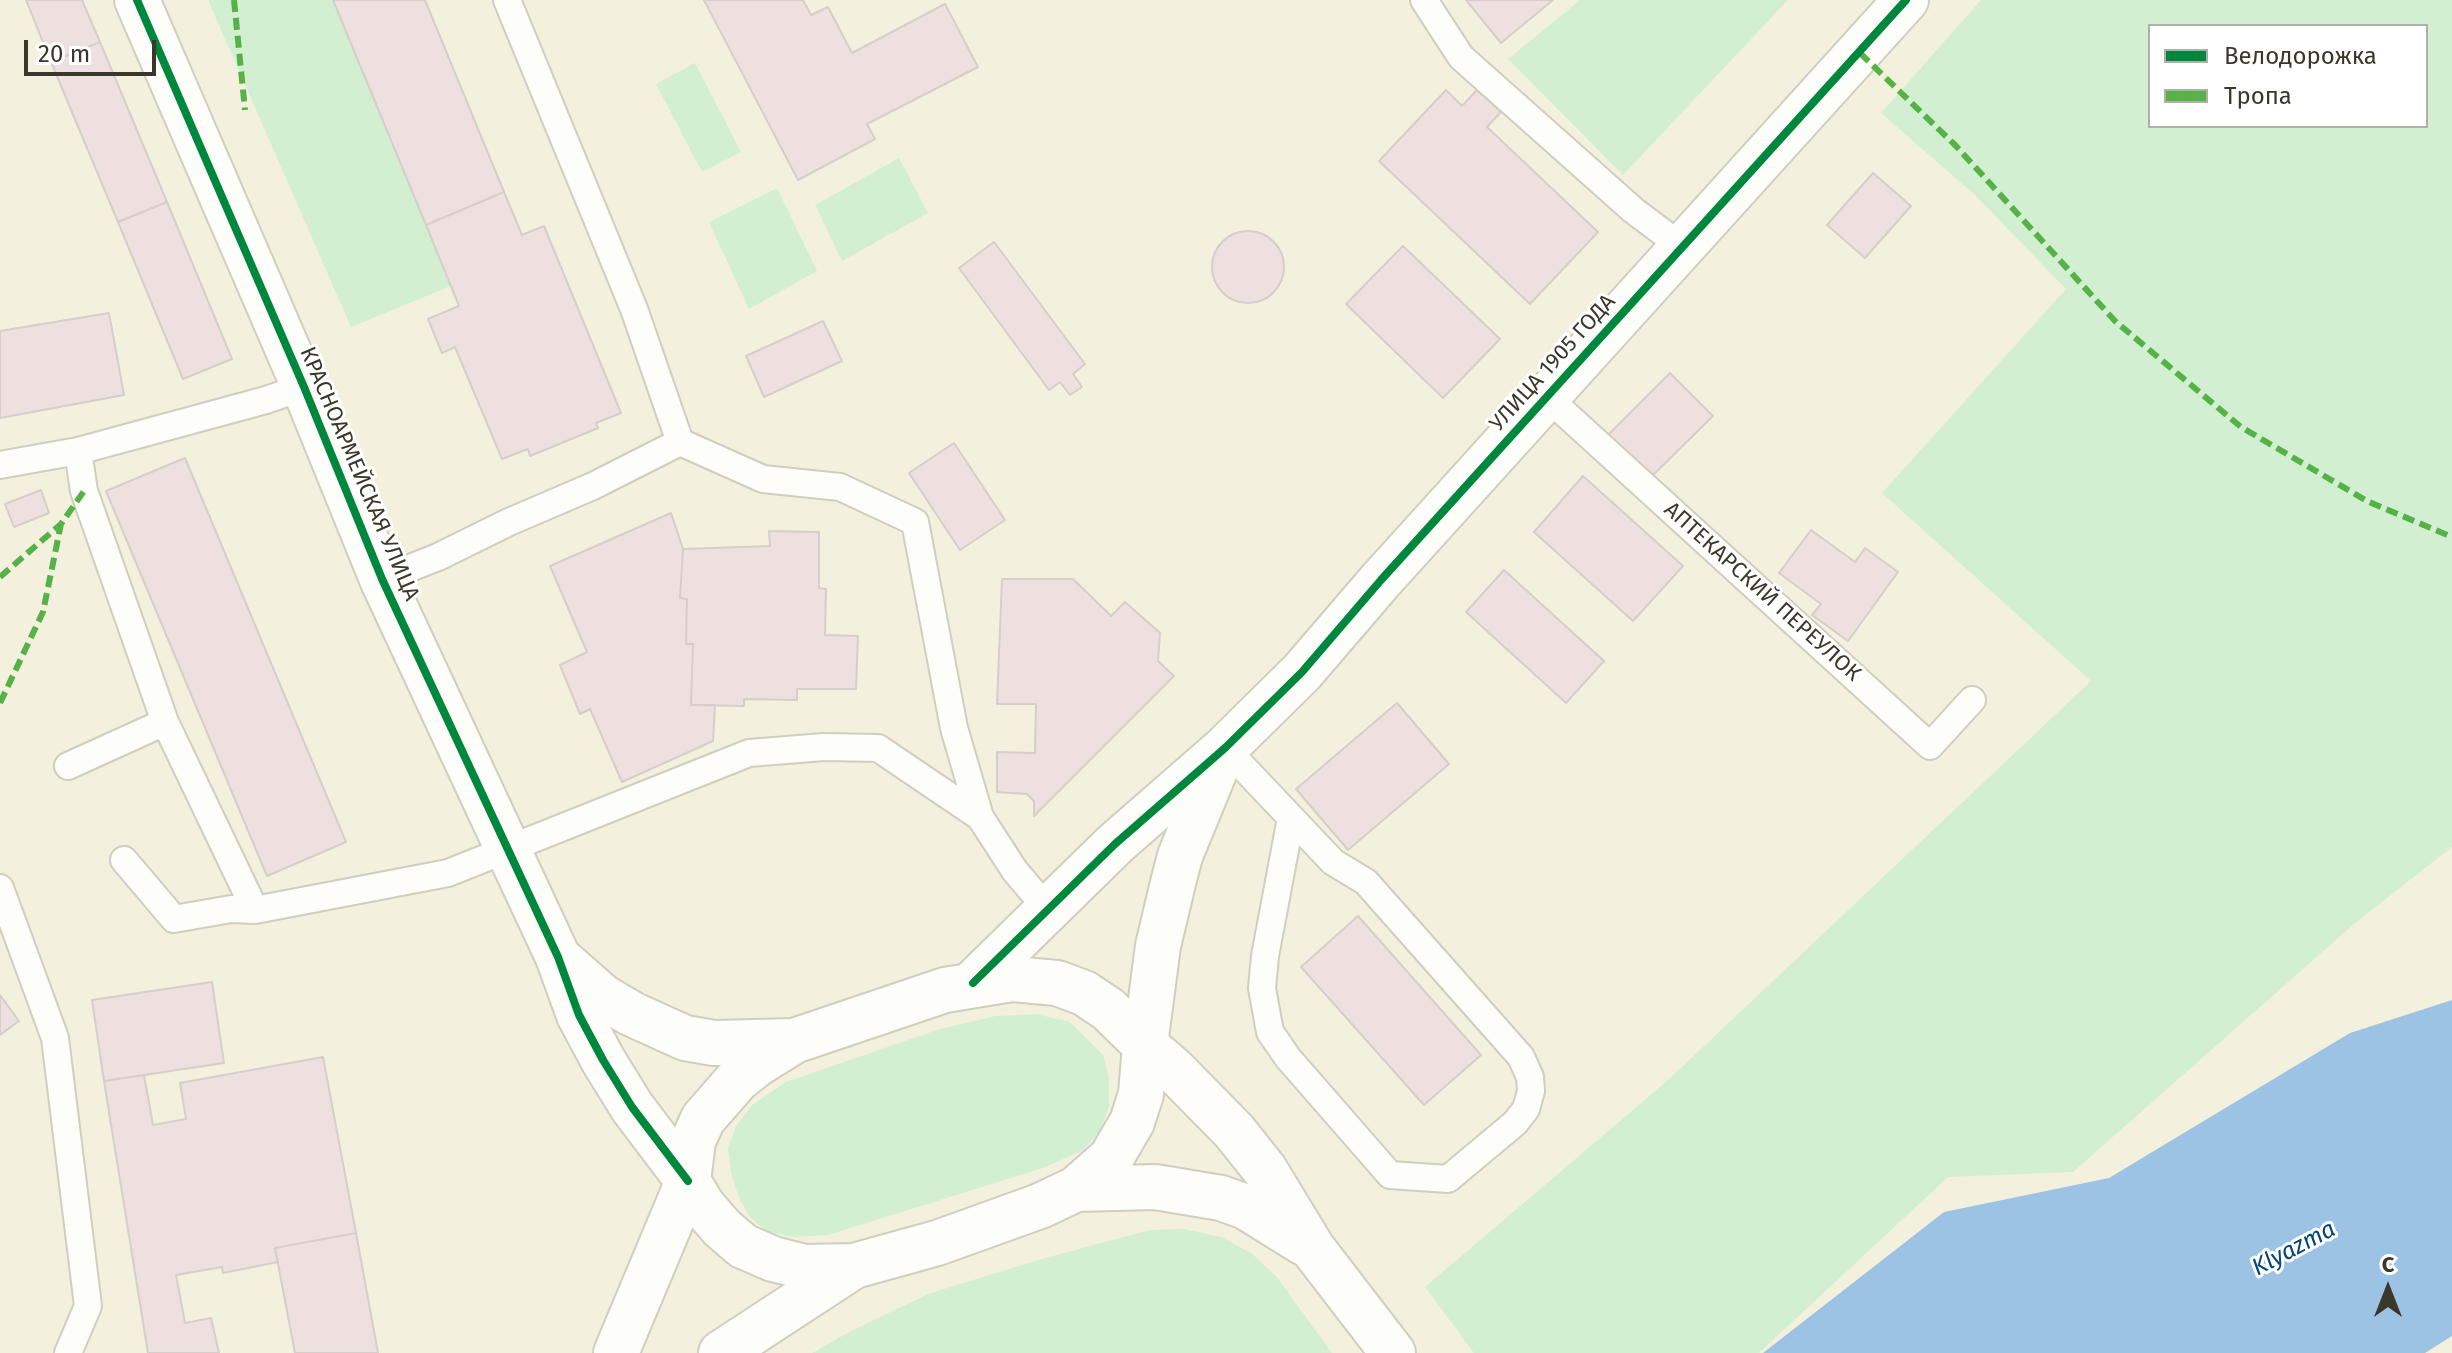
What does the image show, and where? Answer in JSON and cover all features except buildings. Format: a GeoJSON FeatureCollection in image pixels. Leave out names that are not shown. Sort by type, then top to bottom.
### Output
{"type":"FeatureCollection","features":[{"type":"Feature","properties":{"kind":"street","name":"КРАСНОАРМЕЙСКАЯ УЛИЦА"},"geometry":{"type":"LineString","coordinates":[[137,0],[304,387],[382,579],[558,957],[579,1015],[603,1060],[632,1107],[703,1206],[743,1246],[773,1259],[805,1267],[854,1266]]}},
{"type":"Feature","properties":{"kind":"street","name":"УЛИЦА 1905 ГОДА"},"geometry":{"type":"LineString","coordinates":[[973,983],[1115,844],[1225,748],[1302,672],[1906,0]]}},
{"type":"Feature","properties":{"kind":"street"},"geometry":{"type":"LineString","coordinates":[[1076,1189],[1111,1158],[1132,1122],[1141,1094],[1158,946],[1176,870],[1225,748]]}},
{"type":"Feature","properties":{"kind":"street"},"geometry":{"type":"LineString","coordinates":[[558,957],[603,997],[685,1038],[714,1043],[794,1041]]}},
{"type":"Feature","properties":{"kind":"street"},"geometry":{"type":"LineString","coordinates":[[616,1353],[688,1181],[693,1141],[703,1119],[737,1080],[794,1041],[895,1005],[973,983],[1012,979],[1057,983],[1084,993],[1108,1009],[1174,1070],[1234,1131],[1265,1170],[1313,1249],[1393,1353]]}},
{"type":"Feature","properties":{"kind":"street"},"geometry":{"type":"LineString","coordinates":[[721,1353],[854,1266],[937,1243],[1076,1189],[1155,1187],[1221,1198],[1267,1218],[1313,1249]]}},
{"type":"Feature","properties":{"kind":"lane"},"geometry":{"type":"LineString","coordinates":[[507,0],[634,309],[680,442],[763,479],[840,487],[915,522],[954,728],[980,817],[1015,871],[1049,911]]}},
{"type":"Feature","properties":{"kind":"lane"},"geometry":{"type":"LineString","coordinates":[[1424,0],[1461,57],[1633,210],[1682,247]]}},
{"type":"Feature","properties":{"kind":"lane"},"geometry":{"type":"LineString","coordinates":[[0,465],[78,451],[304,387]]}},
{"type":"Feature","properties":{"kind":"lane","name":"АПТЕКАРСКИЙ ПЕРЕУЛОК"},"geometry":{"type":"LineString","coordinates":[[1547,397],[1930,746],[1972,700]]}},
{"type":"Feature","properties":{"kind":"lane"},"geometry":{"type":"LineString","coordinates":[[382,579],[438,557],[593,486],[680,442]]}},
{"type":"Feature","properties":{"kind":"lane"},"geometry":{"type":"LineString","coordinates":[[78,451],[84,491],[165,722],[255,910]]}},
{"type":"Feature","properties":{"kind":"lane"},"geometry":{"type":"LineString","coordinates":[[68,766],[165,722]]}},
{"type":"Feature","properties":{"kind":"lane"},"geometry":{"type":"LineString","coordinates":[[124,860],[174,919],[231,909],[255,910],[448,873],[749,753],[824,747],[878,748],[980,817]]}},
{"type":"Feature","properties":{"kind":"lane"},"geometry":{"type":"LineString","coordinates":[[1225,748],[1333,862],[1366,882],[1521,1057],[1530,1077],[1531,1091],[1526,1109],[1515,1123],[1448,1179],[1390,1175],[1288,1058],[1270,1032],[1262,988],[1265,956],[1291,818]]}},
{"type":"Feature","properties":{"kind":"lane"},"geometry":{"type":"LineString","coordinates":[[0,888],[55,1038],[88,1306],[68,1353]]}},
{"type":"Feature","properties":{"kind":"green space"},"geometry":{"type":"Polygon","coordinates":[[[208,0],[333,0],[451,286],[351,327],[208,0]]]}},
{"type":"Feature","properties":{"kind":"green space"},"geometry":{"type":"Polygon","coordinates":[[[1580,0],[1788,0],[1623,175],[1508,59],[1580,0]]]}},
{"type":"Feature","properties":{"kind":"green space"},"geometry":{"type":"Polygon","coordinates":[[[1981,0],[2452,0],[2452,847],[2354,924],[2073,1172],[1948,1177],[1759,1353],[1474,1353],[1425,1287],[1667,1081],[2091,681],[1882,493],[2066,289],[1976,196],[1881,113],[1981,0]]]}},
{"type":"Feature","properties":{"kind":"green space"},"geometry":{"type":"Polygon","coordinates":[[[695,63],[741,152],[702,172],[656,84],[695,63]]]}},
{"type":"Feature","properties":{"kind":"green space"},"geometry":{"type":"Polygon","coordinates":[[[899,158],[928,213],[842,261],[815,205],[899,158]]]}},
{"type":"Feature","properties":{"kind":"green space"},"geometry":{"type":"Polygon","coordinates":[[[777,188],[817,271],[749,309],[709,222],[777,188]]]}},
{"type":"Feature","properties":{"kind":"green space"},"geometry":{"type":"Polygon","coordinates":[[[1036,1014],[1070,1022],[1103,1055],[1109,1078],[1109,1106],[1101,1130],[1083,1150],[1046,1167],[828,1235],[793,1237],[766,1231],[750,1217],[739,1198],[731,1173],[728,1148],[736,1126],[752,1105],[786,1082],[937,1030],[995,1016],[1036,1014]]]}},
{"type":"Feature","properties":{"kind":"green space"},"geometry":{"type":"Polygon","coordinates":[[[1184,1229],[1221,1237],[1251,1253],[1276,1276],[1332,1353],[812,1353],[928,1294],[1150,1230],[1184,1229]]]}},
{"type":"Feature","properties":{"kind":"water","name":"Klyazma"},"geometry":{"type":"Polygon","coordinates":[[[2452,1000],[2452,1336],[2425,1353],[1763,1353],[1944,1212],[2109,1178],[2350,1033],[2452,1000]]]}},
{"type":"Feature","properties":{"kind":"marked path"},"geometry":{"type":"LineString","coordinates":[[234,0],[245,110]]}},
{"type":"Feature","properties":{"kind":"marked path"},"geometry":{"type":"LineString","coordinates":[[1860,53],[1956,146],[2115,321],[2241,427],[2367,501],[2452,537]]}},
{"type":"Feature","properties":{"kind":"marked path"},"geometry":{"type":"LineString","coordinates":[[0,577],[61,524],[84,491]]}},
{"type":"Feature","properties":{"kind":"marked path"},"geometry":{"type":"LineString","coordinates":[[0,703],[43,612],[61,524]]}},
{"type":"Feature","properties":{"kind":"cycle path"},"geometry":{"type":"LineString","coordinates":[[137,0],[304,387],[382,579],[558,957],[579,1015],[632,1107],[688,1181]]}},
{"type":"Feature","properties":{"kind":"cycle path"},"geometry":{"type":"LineString","coordinates":[[973,983],[1115,844],[1225,748],[1302,672],[1381,580],[1906,0]]}}]}
